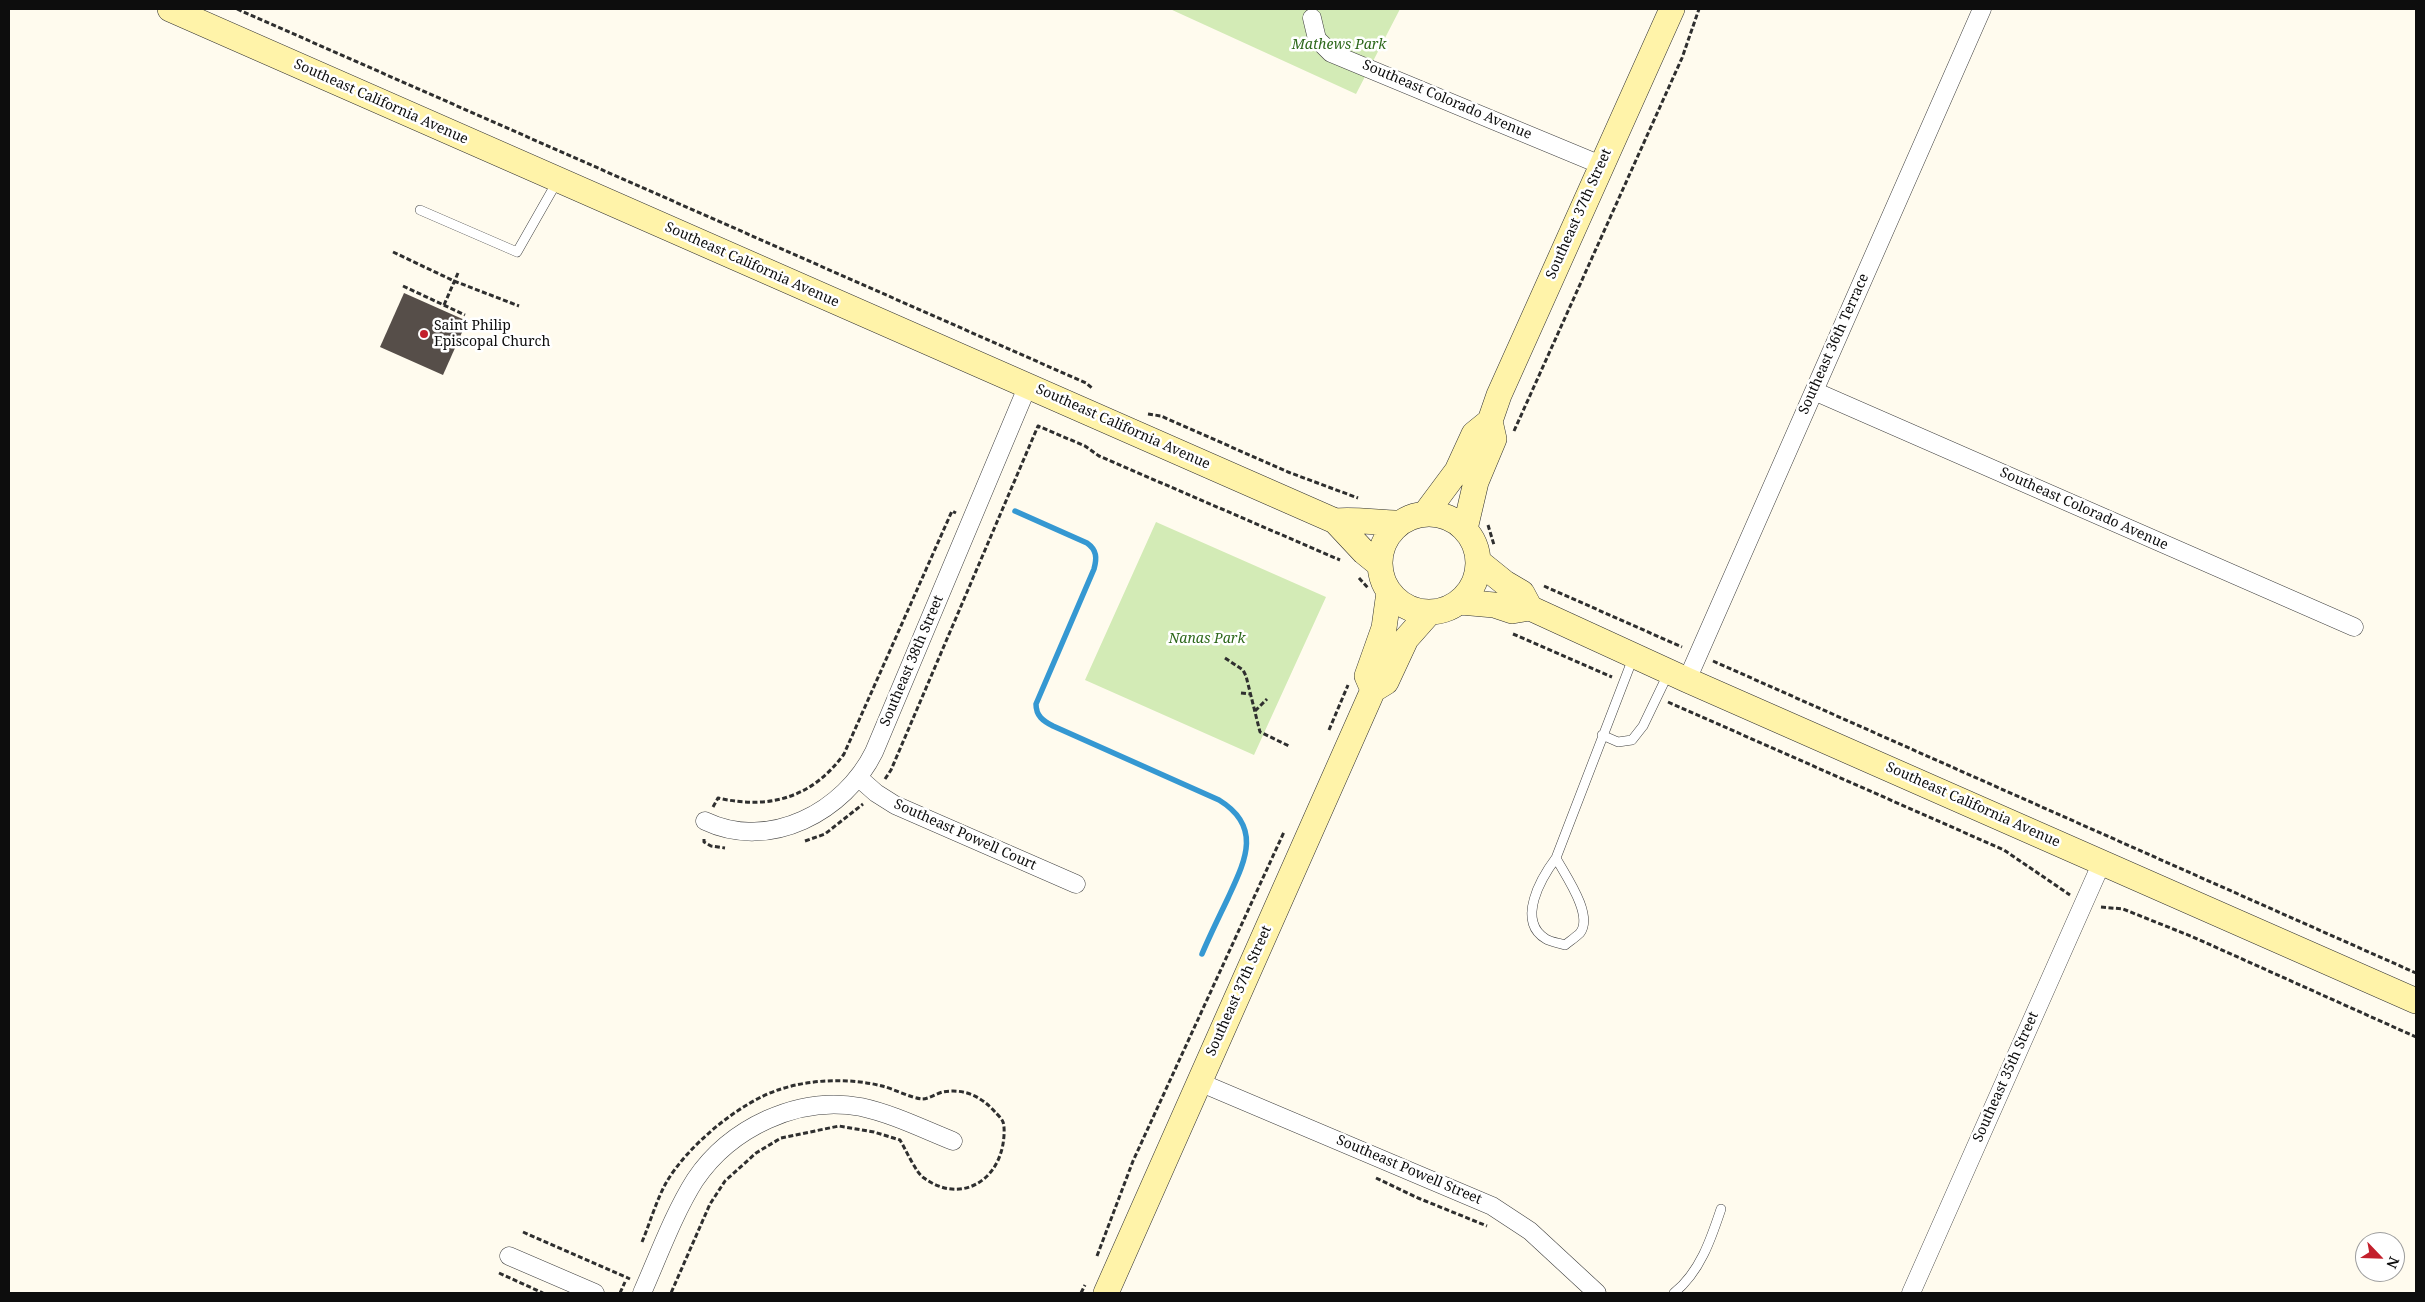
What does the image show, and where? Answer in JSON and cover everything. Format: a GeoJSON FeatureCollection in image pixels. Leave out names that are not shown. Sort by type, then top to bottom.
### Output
{"type":"FeatureCollection","features":[{"type":"Feature","properties":{"kind":"main road","name":"Southeast California Avenue"},"geometry":{"type":"LineString","coordinates":[[170,9],[1335,521],[1364,552],[1380,565]]}},
{"type":"Feature","properties":{"kind":"main road","name":"Southeast 37th Street"},"geometry":{"type":"LineString","coordinates":[[1426,514],[1457,471],[1474,434],[1490,421],[1504,383],[1672,9]]}},
{"type":"Feature","properties":{"kind":"main road","name":"Southeast 37th Street"},"geometry":{"type":"LineString","coordinates":[[1477,526],[1476,482],[1494,438],[1490,421]]}},
{"type":"Feature","properties":{"kind":"main road"},"geometry":{"type":"LineString","coordinates":[[1426,514],[1440,515],[1477,526],[1477,550],[1487,556],[1470,591],[1460,602],[1445,610],[1429,613],[1413,610],[1379,594],[1383,579],[1380,565],[1382,549],[1389,535],[1400,523],[1412,517],[1426,514]]}},
{"type":"Feature","properties":{"kind":"main road","name":"Southeast California Avenue"},"geometry":{"type":"LineString","coordinates":[[1335,521],[1362,519],[1378,523],[1400,523]]}},
{"type":"Feature","properties":{"kind":"main road","name":"Southeast California Avenue"},"geometry":{"type":"LineString","coordinates":[[1487,556],[1504,583],[1522,594],[1530,608]]}},
{"type":"Feature","properties":{"kind":"main road","name":"Southeast 37th Street"},"geometry":{"type":"LineString","coordinates":[[1372,690],[1368,676],[1384,628],[1379,594]]}},
{"type":"Feature","properties":{"kind":"main road","name":"Southeast California Avenue"},"geometry":{"type":"LineString","coordinates":[[1460,602],[1494,605],[1512,611],[1530,608],[1678,676],[2416,1001]]}},
{"type":"Feature","properties":{"kind":"main road","name":"Southeast 37th Street"},"geometry":{"type":"LineString","coordinates":[[1106,1293],[1372,690],[1386,682],[1406,639],[1429,613]]}},
{"type":"Feature","properties":{"kind":"street","name":"Southeast 36th Terrace"},"geometry":{"type":"LineString","coordinates":[[1678,676],[1698,654],[1982,9]]}},
{"type":"Feature","properties":{"kind":"street","name":"Southeast Colorado Avenue"},"geometry":{"type":"LineString","coordinates":[[1312,18],[1317,39],[1331,53],[1601,165]]}},
{"type":"Feature","properties":{"kind":"street","name":"Southeast 38th Street"},"geometry":{"type":"LineString","coordinates":[[705,821],[726,828],[748,831],[790,826],[828,807],[845,794],[859,778],[874,752],[1028,385]]}},
{"type":"Feature","properties":{"kind":"street","name":"Southeast Colorado Avenue"},"geometry":{"type":"LineString","coordinates":[[1814,391],[2354,627]]}},
{"type":"Feature","properties":{"kind":"street","name":"Southeast Powell Court"},"geometry":{"type":"LineString","coordinates":[[859,778],[894,805],[1076,884]]}},
{"type":"Feature","properties":{"kind":"street","name":"Southeast 35th Street"},"geometry":{"type":"LineString","coordinates":[[1911,1293],[2102,862]]}},
{"type":"Feature","properties":{"kind":"street","name":"Southeast Powell Street"},"geometry":{"type":"LineString","coordinates":[[1196,1090],[1492,1206],[1530,1230],[1597,1293]]}},
{"type":"Feature","properties":{"kind":"street"},"geometry":{"type":"LineString","coordinates":[[638,1287],[695,1180],[708,1163],[730,1141],[757,1124],[801,1108],[825,1105],[858,1107],[888,1114],[953,1141]]}},
{"type":"Feature","properties":{"kind":"street"},"geometry":{"type":"LineString","coordinates":[[509,1256],[596,1293]]}},
{"type":"Feature","properties":{"kind":"lane"},"geometry":{"type":"LineString","coordinates":[[420,210],[517,252],[558,180]]}},
{"type":"Feature","properties":{"kind":"lane"},"geometry":{"type":"LineString","coordinates":[[1556,858],[1577,894],[1585,919],[1581,932],[1565,945],[1546,939],[1536,931],[1530,909],[1545,872],[1556,858],[1634,655]]}},
{"type":"Feature","properties":{"kind":"lane"},"geometry":{"type":"LineString","coordinates":[[1602,735],[1618,742],[1632,740],[1643,726],[1657,697],[1678,676]]}},
{"type":"Feature","properties":{"kind":"lane"},"geometry":{"type":"LineString","coordinates":[[1674,1293],[1684,1285],[1710,1244],[1721,1209]]}},
{"type":"Feature","properties":{"kind":"path"},"geometry":{"type":"LineString","coordinates":[[237,9],[1077,379],[1096,392]]}},
{"type":"Feature","properties":{"kind":"path"},"geometry":{"type":"LineString","coordinates":[[1513,433],[1682,58],[1692,24],[1699,9]]}},
{"type":"Feature","properties":{"kind":"path"},"geometry":{"type":"LineString","coordinates":[[394,252],[454,281],[519,306]]}},
{"type":"Feature","properties":{"kind":"path"},"geometry":{"type":"LineString","coordinates":[[444,305],[458,273]]}},
{"type":"Feature","properties":{"kind":"path"},"geometry":{"type":"LineString","coordinates":[[403,286],[465,315]]}},
{"type":"Feature","properties":{"kind":"path"},"geometry":{"type":"LineString","coordinates":[[1143,413],[1161,416],[1288,472],[1366,500]]}},
{"type":"Feature","properties":{"kind":"path"},"geometry":{"type":"LineString","coordinates":[[803,841],[825,834],[876,793],[892,770],[1038,426],[1085,446],[1099,456],[1326,552],[1346,566]]}},
{"type":"Feature","properties":{"kind":"path"},"geometry":{"type":"LineString","coordinates":[[734,849],[711,846],[704,842],[705,821],[718,798],[738,803],[772,802],[809,789],[834,768],[851,739],[952,511],[971,520]]}},
{"type":"Feature","properties":{"kind":"path"},"geometry":{"type":"LineString","coordinates":[[1477,526],[1487,556]]}},
{"type":"Feature","properties":{"kind":"path"},"geometry":{"type":"LineString","coordinates":[[1353,573],[1379,594]]}},
{"type":"Feature","properties":{"kind":"path"},"geometry":{"type":"LineString","coordinates":[[1539,584],[2416,973]]}},
{"type":"Feature","properties":{"kind":"path"},"geometry":{"type":"LineString","coordinates":[[1506,630],[1623,682]]}},
{"type":"Feature","properties":{"kind":"path"},"geometry":{"type":"LineString","coordinates":[[1225,658],[1243,670],[1260,732],[1289,746]]}},
{"type":"Feature","properties":{"kind":"path"},"geometry":{"type":"LineString","coordinates":[[1328,734],[1350,682]]}},
{"type":"Feature","properties":{"kind":"path"},"geometry":{"type":"LineString","coordinates":[[1241,693],[1250,694]]}},
{"type":"Feature","properties":{"kind":"path"},"geometry":{"type":"LineString","coordinates":[[1657,697],[2004,850],[2068,895],[2102,907],[2123,909],[2193,937],[2416,1037]]}},
{"type":"Feature","properties":{"kind":"path"},"geometry":{"type":"LineString","coordinates":[[1255,711],[1267,699]]}},
{"type":"Feature","properties":{"kind":"path"},"geometry":{"type":"LineString","coordinates":[[1096,1258],[1133,1161],[1286,828]]}},
{"type":"Feature","properties":{"kind":"path"},"geometry":{"type":"LineString","coordinates":[[642,1243],[666,1182],[697,1143],[739,1110],[781,1089],[827,1080],[879,1085],[923,1099],[942,1092],[963,1091],[986,1101],[1003,1121],[1004,1138],[1002,1154],[996,1168],[985,1180],[971,1187],[954,1190],[938,1186],[922,1178],[900,1140],[874,1132],[839,1126],[781,1138],[756,1154],[725,1181],[710,1204],[696,1232],[671,1293]]}},
{"type":"Feature","properties":{"kind":"path"},"geometry":{"type":"LineString","coordinates":[[1167,1087],[1196,1090]]}},
{"type":"Feature","properties":{"kind":"path"},"geometry":{"type":"LineString","coordinates":[[1370,1176],[1418,1198],[1488,1226]]}},
{"type":"Feature","properties":{"kind":"path"},"geometry":{"type":"LineString","coordinates":[[523,1232],[627,1278],[638,1287]]}},
{"type":"Feature","properties":{"kind":"path"},"geometry":{"type":"LineString","coordinates":[[620,1293],[631,1269]]}},
{"type":"Feature","properties":{"kind":"path"},"geometry":{"type":"LineString","coordinates":[[499,1273],[543,1293]]}},
{"type":"Feature","properties":{"kind":"path"},"geometry":{"type":"LineString","coordinates":[[1081,1293],[1088,1276]]}},
{"type":"Feature","properties":{"kind":"green space","name":"Mathews Park"},"geometry":{"type":"Polygon","coordinates":[[[1170,9],[1400,9],[1356,94],[1170,9]]]}},
{"type":"Feature","properties":{"kind":"green space","name":"Nanas Park"},"geometry":{"type":"Polygon","coordinates":[[[1156,522],[1326,597],[1254,755],[1085,680],[1156,522]]]}},
{"type":"Feature","properties":{"kind":"building","name":"Saint Philip Episcopal Church"},"geometry":{"type":"Polygon","coordinates":[[[404,293],[467,321],[443,375],[380,347],[404,293]]]}},
{"type":"Feature","properties":{"kind":"waterway"},"geometry":{"type":"LineString","coordinates":[[1015,511],[1087,543],[1093,548],[1096,561],[1036,704],[1039,715],[1053,726],[1219,800],[1233,810],[1241,821],[1246,833],[1244,858],[1240,871],[1202,954]]}},
{"type":"Feature","properties":{"kind":"place","name":"Saint Philip Episcopal Church"},"geometry":{"type":"Point","coordinates":[424,334]}}]}
